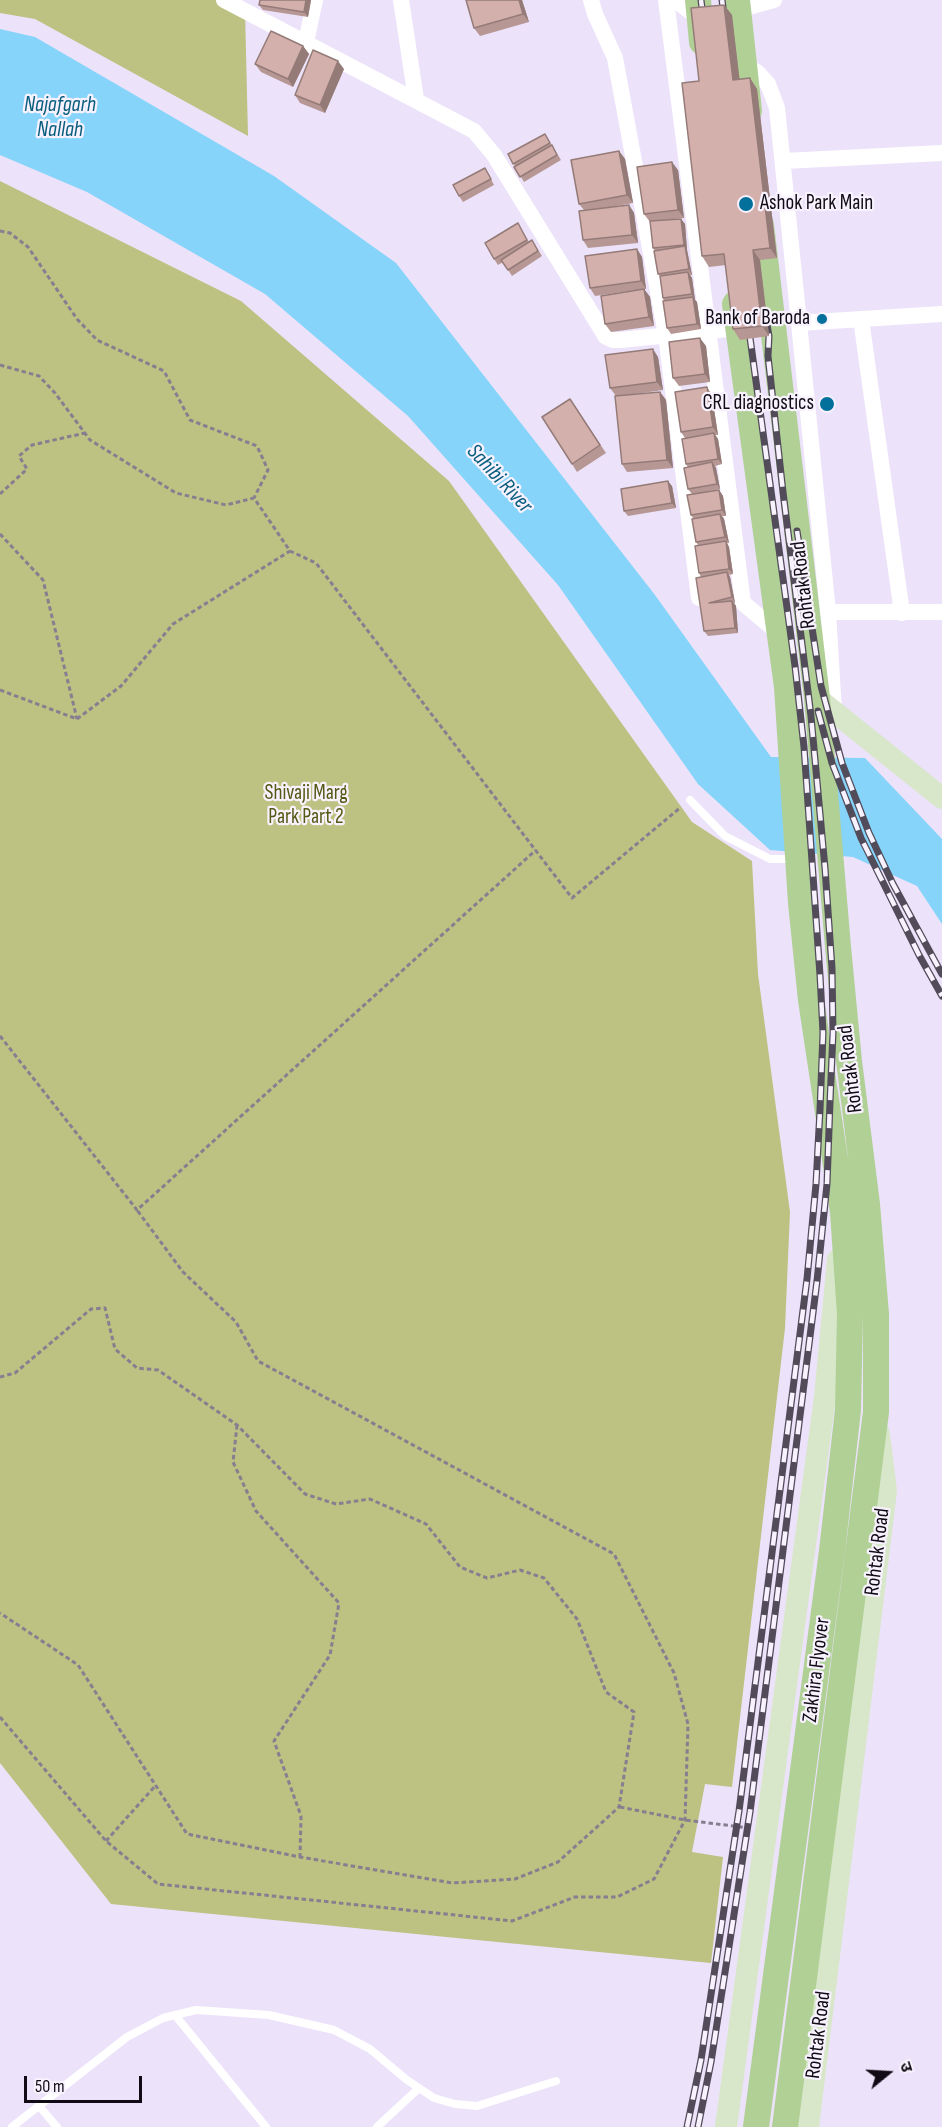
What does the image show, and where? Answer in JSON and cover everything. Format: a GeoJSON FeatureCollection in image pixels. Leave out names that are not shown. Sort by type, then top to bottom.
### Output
{"type":"FeatureCollection","features":[{"type":"Feature","properties":{"kind":"main road"},"geometry":{"type":"LineString","coordinates":[[737,5],[752,135]]}},
{"type":"Feature","properties":{"kind":"main road"},"geometry":{"type":"LineString","coordinates":[[698,9],[705,61]]}},
{"type":"Feature","properties":{"kind":"main road","name":"Rohtak Road"},"geometry":{"type":"LineString","coordinates":[[759,204],[826,705],[821,751],[849,1061],[867,1204],[876,1314],[876,1412],[886,1491],[808,2127]]}},
{"type":"Feature","properties":{"kind":"main road","name":"Rohtak Road"},"geometry":{"type":"LineString","coordinates":[[726,2127],[825,1397],[843,1212],[811,1000],[801,903],[792,746],[780,634],[731,277]]}},
{"type":"Feature","properties":{"kind":"main road"},"geometry":{"type":"LineString","coordinates":[[826,705],[942,798]]}},
{"type":"Feature","properties":{"kind":"main road","name":"Zakhira Flyover"},"geometry":{"type":"LineString","coordinates":[[756,2127],[848,1410],[850,1314],[843,1212]]}},
{"type":"Feature","properties":{"kind":"main road","name":"Zakhira Flyover"},"geometry":{"type":"LineString","coordinates":[[785,2127],[876,1412]]}},
{"type":"Feature","properties":{"kind":"street"},"geometry":{"type":"LineString","coordinates":[[224,0],[247,5],[306,42],[474,131],[485,142],[606,337],[621,340],[738,328]]}},
{"type":"Feature","properties":{"kind":"street"},"geometry":{"type":"LineString","coordinates":[[306,42],[315,0]]}},
{"type":"Feature","properties":{"kind":"street"},"geometry":{"type":"LineString","coordinates":[[401,0],[416,99]]}},
{"type":"Feature","properties":{"kind":"street"},"geometry":{"type":"LineString","coordinates":[[591,0],[615,58],[666,335],[699,598]]}},
{"type":"Feature","properties":{"kind":"street"},"geometry":{"type":"LineString","coordinates":[[666,0],[743,603],[780,634]]}},
{"type":"Feature","properties":{"kind":"street"},"geometry":{"type":"LineString","coordinates":[[675,0],[698,9],[774,0]]}},
{"type":"Feature","properties":{"kind":"street"},"geometry":{"type":"LineString","coordinates":[[744,65],[757,72],[768,84],[777,108],[784,160],[828,612],[826,705]]}},
{"type":"Feature","properties":{"kind":"street"},"geometry":{"type":"LineString","coordinates":[[784,160],[942,153]]}},
{"type":"Feature","properties":{"kind":"street"},"geometry":{"type":"LineString","coordinates":[[799,323],[942,314]]}},
{"type":"Feature","properties":{"kind":"street"},"geometry":{"type":"LineString","coordinates":[[861,319],[902,613]]}},
{"type":"Feature","properties":{"kind":"street"},"geometry":{"type":"LineString","coordinates":[[828,612],[942,612]]}},
{"type":"Feature","properties":{"kind":"lane"},"geometry":{"type":"LineString","coordinates":[[690,800],[725,836],[770,860],[799,859]]}},
{"type":"Feature","properties":{"kind":"lane"},"geometry":{"type":"LineString","coordinates":[[12,2127],[127,2037],[163,2018],[196,2010],[269,2015],[334,2030],[370,2049],[434,2098],[455,2104],[477,2106],[556,2081]]}},
{"type":"Feature","properties":{"kind":"lane"},"geometry":{"type":"LineString","coordinates":[[175,2015],[266,2127]]}},
{"type":"Feature","properties":{"kind":"lane"},"geometry":{"type":"LineString","coordinates":[[377,2127],[419,2088]]}},
{"type":"Feature","properties":{"kind":"lane"},"geometry":{"type":"LineString","coordinates":[[39,2106],[57,2127]]}},
{"type":"Feature","properties":{"kind":"path"},"geometry":{"type":"LineString","coordinates":[[0,231],[10,233],[28,247],[77,320],[97,340],[164,371],[190,420],[257,446],[268,471],[254,498],[226,505],[176,493],[90,440],[55,393],[39,376],[0,365]]}},
{"type":"Feature","properties":{"kind":"path"},"geometry":{"type":"LineString","coordinates":[[0,494],[27,469],[19,456],[32,445],[85,433]]}},
{"type":"Feature","properties":{"kind":"path"},"geometry":{"type":"LineString","coordinates":[[254,498],[290,551],[316,563],[572,898],[690,800]]}},
{"type":"Feature","properties":{"kind":"path"},"geometry":{"type":"LineString","coordinates":[[0,534],[43,580],[77,719]]}},
{"type":"Feature","properties":{"kind":"path"},"geometry":{"type":"LineString","coordinates":[[77,719],[121,686],[173,624],[290,551]]}},
{"type":"Feature","properties":{"kind":"path"},"geometry":{"type":"LineString","coordinates":[[0,690],[77,719]]}},
{"type":"Feature","properties":{"kind":"path"},"geometry":{"type":"LineString","coordinates":[[137,1210],[536,850]]}},
{"type":"Feature","properties":{"kind":"path"},"geometry":{"type":"LineString","coordinates":[[0,1036],[183,1272],[236,1322],[258,1361],[614,1554],[674,1673],[686,1714],[688,1724],[685,1820],[654,1879],[617,1897],[574,1896],[512,1921],[158,1884],[106,1841],[0,1717]]}},
{"type":"Feature","properties":{"kind":"path"},"geometry":{"type":"LineString","coordinates":[[0,1377],[15,1373],[91,1309],[105,1308],[115,1349],[137,1368],[158,1370],[237,1425],[304,1494],[336,1504],[370,1498],[426,1524],[460,1567],[487,1578],[520,1570],[544,1578],[577,1619],[606,1692],[634,1712],[619,1807],[558,1862],[514,1879],[452,1883],[300,1857],[187,1834],[78,1665],[0,1613]]}},
{"type":"Feature","properties":{"kind":"path"},"geometry":{"type":"LineString","coordinates":[[237,1425],[233,1462],[256,1511],[339,1603],[330,1656],[274,1741],[301,1816],[300,1857]]}},
{"type":"Feature","properties":{"kind":"path"},"geometry":{"type":"LineString","coordinates":[[106,1841],[156,1785]]}},
{"type":"Feature","properties":{"kind":"path"},"geometry":{"type":"LineString","coordinates":[[619,1807],[685,1820],[766,1830]]}},
{"type":"Feature","properties":{"kind":"green space"},"geometry":{"type":"Polygon","coordinates":[[[0,0],[222,0],[245,10],[248,136],[35,19],[0,13],[0,0]]]}},
{"type":"Feature","properties":{"kind":"green space","name":"Shivaji Marg Park Part 2"},"geometry":{"type":"Polygon","coordinates":[[[0,181],[241,301],[449,481],[692,822],[752,861],[758,974],[790,1212],[785,1328],[732,1787],[705,1784],[692,1852],[723,1857],[711,1963],[111,1904],[0,1763],[0,181]]]}},
{"type":"Feature","properties":{"kind":"water","name":"Najafgarh Nallah"},"geometry":{"type":"Polygon","coordinates":[[[0,29],[35,37],[274,176],[396,263],[655,595],[771,757],[865,758],[942,839],[942,924],[917,886],[853,857],[770,850],[698,784],[558,585],[408,416],[265,294],[87,192],[0,155],[0,29]]]}},
{"type":"Feature","properties":{"kind":"building"},"geometry":{"type":"Polygon","coordinates":[[[260,0],[306,0],[304,12],[259,5],[260,0]]]}},
{"type":"Feature","properties":{"kind":"building"},"geometry":{"type":"Polygon","coordinates":[[[466,0],[519,0],[523,14],[474,28],[466,0]]]}},
{"type":"Feature","properties":{"kind":"building"},"geometry":{"type":"Polygon","coordinates":[[[724,5],[733,80],[750,78],[770,248],[753,250],[762,326],[733,329],[724,254],[702,256],[682,83],[699,81],[691,8],[724,5]]]}},
{"type":"Feature","properties":{"kind":"building"},"geometry":{"type":"Polygon","coordinates":[[[271,31],[303,46],[288,79],[255,64],[271,31]]]}},
{"type":"Feature","properties":{"kind":"building"},"geometry":{"type":"Polygon","coordinates":[[[313,50],[338,61],[320,105],[295,95],[313,50]]]}},
{"type":"Feature","properties":{"kind":"building"},"geometry":{"type":"Polygon","coordinates":[[[545,134],[550,143],[513,164],[508,154],[545,134]]]}},
{"type":"Feature","properties":{"kind":"building"},"geometry":{"type":"Polygon","coordinates":[[[552,145],[557,155],[520,177],[514,167],[552,145]]]}},
{"type":"Feature","properties":{"kind":"building"},"geometry":{"type":"Polygon","coordinates":[[[619,151],[627,195],[579,204],[571,160],[619,151]]]}},
{"type":"Feature","properties":{"kind":"building"},"geometry":{"type":"Polygon","coordinates":[[[672,162],[678,210],[644,214],[637,167],[672,162]]]}},
{"type":"Feature","properties":{"kind":"building"},"geometry":{"type":"Polygon","coordinates":[[[485,168],[491,179],[459,196],[453,185],[485,168]]]}},
{"type":"Feature","properties":{"kind":"building"},"geometry":{"type":"Polygon","coordinates":[[[629,205],[632,235],[583,240],[579,211],[629,205]]]}},
{"type":"Feature","properties":{"kind":"building"},"geometry":{"type":"Polygon","coordinates":[[[681,219],[684,245],[653,248],[650,221],[681,219]]]}},
{"type":"Feature","properties":{"kind":"building"},"geometry":{"type":"Polygon","coordinates":[[[518,223],[527,240],[494,259],[485,243],[518,223]]]}},
{"type":"Feature","properties":{"kind":"building"},"geometry":{"type":"Polygon","coordinates":[[[532,240],[538,251],[508,270],[501,260],[532,240]]]}},
{"type":"Feature","properties":{"kind":"building"},"geometry":{"type":"Polygon","coordinates":[[[685,246],[689,269],[658,274],[654,251],[685,246]]]}},
{"type":"Feature","properties":{"kind":"building"},"geometry":{"type":"Polygon","coordinates":[[[637,249],[641,281],[590,288],[585,256],[637,249]]]}},
{"type":"Feature","properties":{"kind":"building"},"geometry":{"type":"Polygon","coordinates":[[[688,272],[692,294],[663,298],[660,276],[688,272]]]}},
{"type":"Feature","properties":{"kind":"building"},"geometry":{"type":"Polygon","coordinates":[[[644,289],[649,317],[605,324],[601,296],[644,289]]]}},
{"type":"Feature","properties":{"kind":"building"},"geometry":{"type":"Polygon","coordinates":[[[693,297],[697,324],[667,328],[663,301],[693,297]]]}},
{"type":"Feature","properties":{"kind":"building"},"geometry":{"type":"Polygon","coordinates":[[[700,338],[705,374],[673,378],[669,342],[700,338]]]}},
{"type":"Feature","properties":{"kind":"building"},"geometry":{"type":"Polygon","coordinates":[[[653,349],[657,382],[610,388],[605,355],[653,349]]]}},
{"type":"Feature","properties":{"kind":"building"},"geometry":{"type":"Polygon","coordinates":[[[707,387],[713,427],[681,432],[675,392],[707,387]]]}},
{"type":"Feature","properties":{"kind":"building"},"geometry":{"type":"Polygon","coordinates":[[[660,392],[667,460],[622,464],[615,396],[660,392]]]}},
{"type":"Feature","properties":{"kind":"building"},"geometry":{"type":"Polygon","coordinates":[[[570,399],[600,445],[572,464],[542,417],[570,399]]]}},
{"type":"Feature","properties":{"kind":"building"},"geometry":{"type":"Polygon","coordinates":[[[714,433],[718,459],[686,464],[682,439],[714,433]]]}},
{"type":"Feature","properties":{"kind":"building"},"geometry":{"type":"Polygon","coordinates":[[[712,462],[717,484],[688,489],[684,468],[712,462]]]}},
{"type":"Feature","properties":{"kind":"building"},"geometry":{"type":"Polygon","coordinates":[[[668,481],[672,503],[624,511],[621,489],[668,481]]]}},
{"type":"Feature","properties":{"kind":"building"},"geometry":{"type":"Polygon","coordinates":[[[719,490],[722,510],[691,515],[687,495],[719,490]]]}},
{"type":"Feature","properties":{"kind":"building"},"geometry":{"type":"Polygon","coordinates":[[[720,514],[725,537],[696,542],[692,519],[720,514]]]}},
{"type":"Feature","properties":{"kind":"building"},"geometry":{"type":"Polygon","coordinates":[[[726,541],[729,569],[699,573],[695,546],[726,541]]]}},
{"type":"Feature","properties":{"kind":"building"},"geometry":{"type":"Polygon","coordinates":[[[727,572],[732,597],[709,603],[732,601],[735,628],[704,631],[696,578],[727,572]]]}},
{"type":"Feature","properties":{"kind":"railway"},"geometry":{"type":"LineString","coordinates":[[701,0],[704,23]]}},
{"type":"Feature","properties":{"kind":"railway"},"geometry":{"type":"LineString","coordinates":[[722,0],[725,22]]}},
{"type":"Feature","properties":{"kind":"railway"},"geometry":{"type":"LineString","coordinates":[[698,2127],[711,2062],[750,1812],[817,1281],[827,1184],[833,1033],[832,968],[811,716],[783,492],[766,319]]}},
{"type":"Feature","properties":{"kind":"railway"},"geometry":{"type":"LineString","coordinates":[[687,2127],[701,2060],[739,1811],[807,1279],[816,1184],[823,1033],[804,747],[748,323]]}},
{"type":"Feature","properties":{"kind":"railway"},"geometry":{"type":"LineString","coordinates":[[797,531],[821,686],[842,763],[869,833],[893,884],[942,974]]}},
{"type":"Feature","properties":{"kind":"railway"},"geometry":{"type":"LineString","coordinates":[[818,711],[832,763],[861,838],[942,996]]}},
{"type":"Feature","properties":{"kind":"place","name":"Ashok Park Main"},"geometry":{"type":"Point","coordinates":[746,204]}},
{"type":"Feature","properties":{"kind":"place","name":"Bank of Baroda"},"geometry":{"type":"Point","coordinates":[822,319]}},
{"type":"Feature","properties":{"kind":"place","name":"CRL diagnostics"},"geometry":{"type":"Point","coordinates":[827,404]}},
{"type":"Feature","properties":{"kind":"water label","name":"Sahibi River"},"geometry":{"type":"Point","coordinates":[499,479]}}]}
